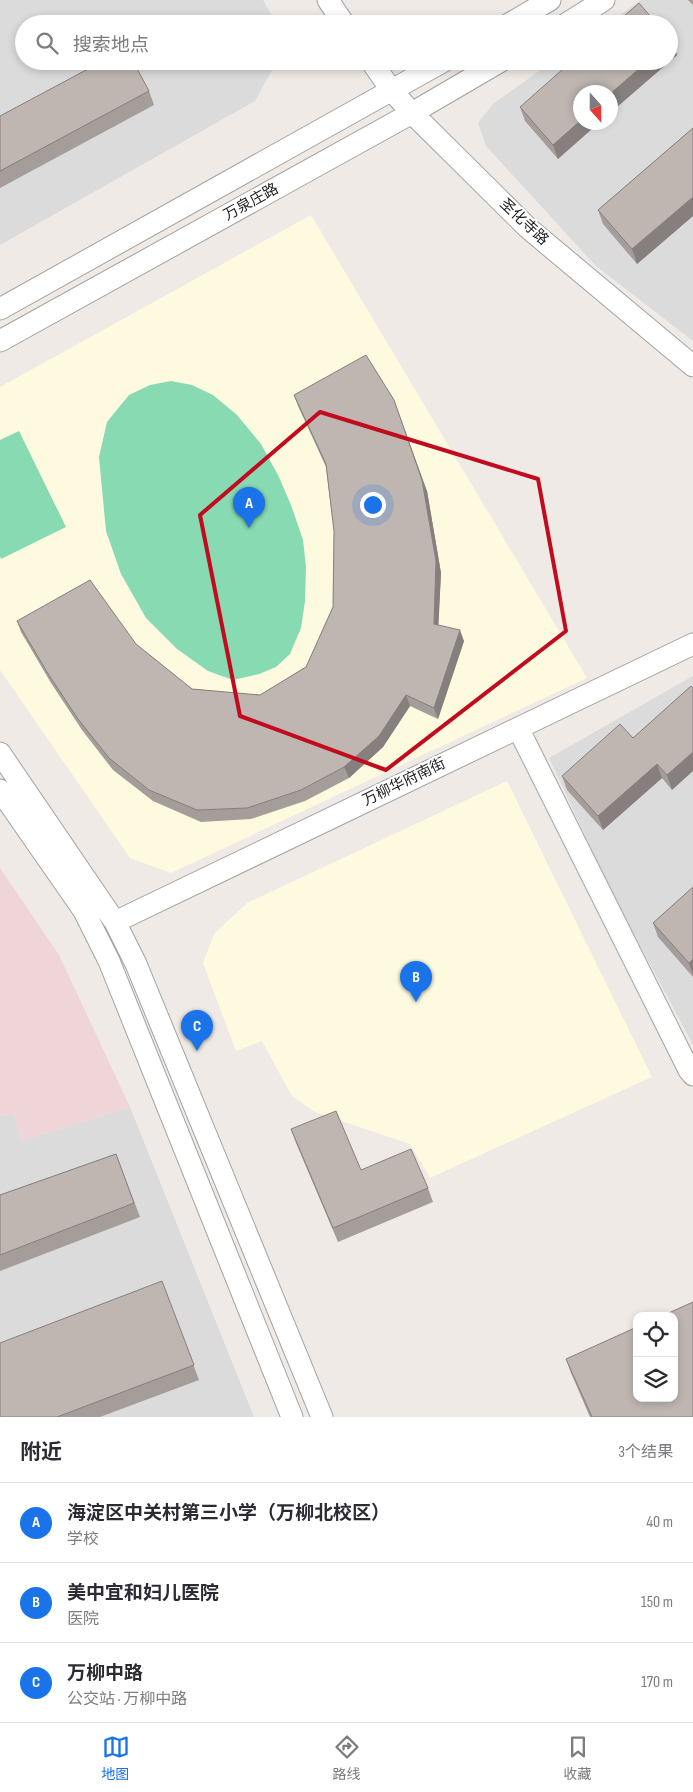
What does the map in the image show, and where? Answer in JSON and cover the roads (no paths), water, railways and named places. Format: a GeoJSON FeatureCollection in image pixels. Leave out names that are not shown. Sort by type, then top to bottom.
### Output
{"type":"FeatureCollection","features":[{"type":"Feature","properties":{"kind":"street"},"geometry":{"type":"LineString","coordinates":[[328,0],[338,15]]}},
{"type":"Feature","properties":{"kind":"street"},"geometry":{"type":"LineString","coordinates":[[524,15],[550,0]]}},
{"type":"Feature","properties":{"kind":"street"},"geometry":{"type":"LineString","coordinates":[[580,15],[604,0]]}},
{"type":"Feature","properties":{"kind":"street","name":"圣化寺路"},"geometry":{"type":"LineString","coordinates":[[377,70],[412,113],[528,228],[693,366]]}},
{"type":"Feature","properties":{"kind":"street","name":"万泉庄路"},"geometry":{"type":"LineString","coordinates":[[0,309],[428,70]]}},
{"type":"Feature","properties":{"kind":"street","name":"万泉庄路"},"geometry":{"type":"LineString","coordinates":[[0,341],[412,113],[486,70]]}},
{"type":"Feature","properties":{"kind":"street","name":"万柳华府南街"},"geometry":{"type":"LineString","coordinates":[[115,922],[693,644]]}},
{"type":"Feature","properties":{"kind":"street"},"geometry":{"type":"LineString","coordinates":[[518,728],[693,1075]]}},
{"type":"Feature","properties":{"kind":"street"},"geometry":{"type":"LineString","coordinates":[[0,753],[115,922],[140,973],[322,1417]]}},
{"type":"Feature","properties":{"kind":"street"},"geometry":{"type":"LineString","coordinates":[[0,790],[84,911],[109,961],[288,1416]]}},
{"type":"Feature","properties":{"kind":"place","name":"海淀区中关村第三小学（万柳北校区）"},"geometry":{"type":"Point","coordinates":[249,528]}},
{"type":"Feature","properties":{"kind":"place","name":"美中宜和妇儿医院"},"geometry":{"type":"Point","coordinates":[416,1002]}},
{"type":"Feature","properties":{"kind":"place","name":"万柳中路"},"geometry":{"type":"Point","coordinates":[197,1051]}}]}
